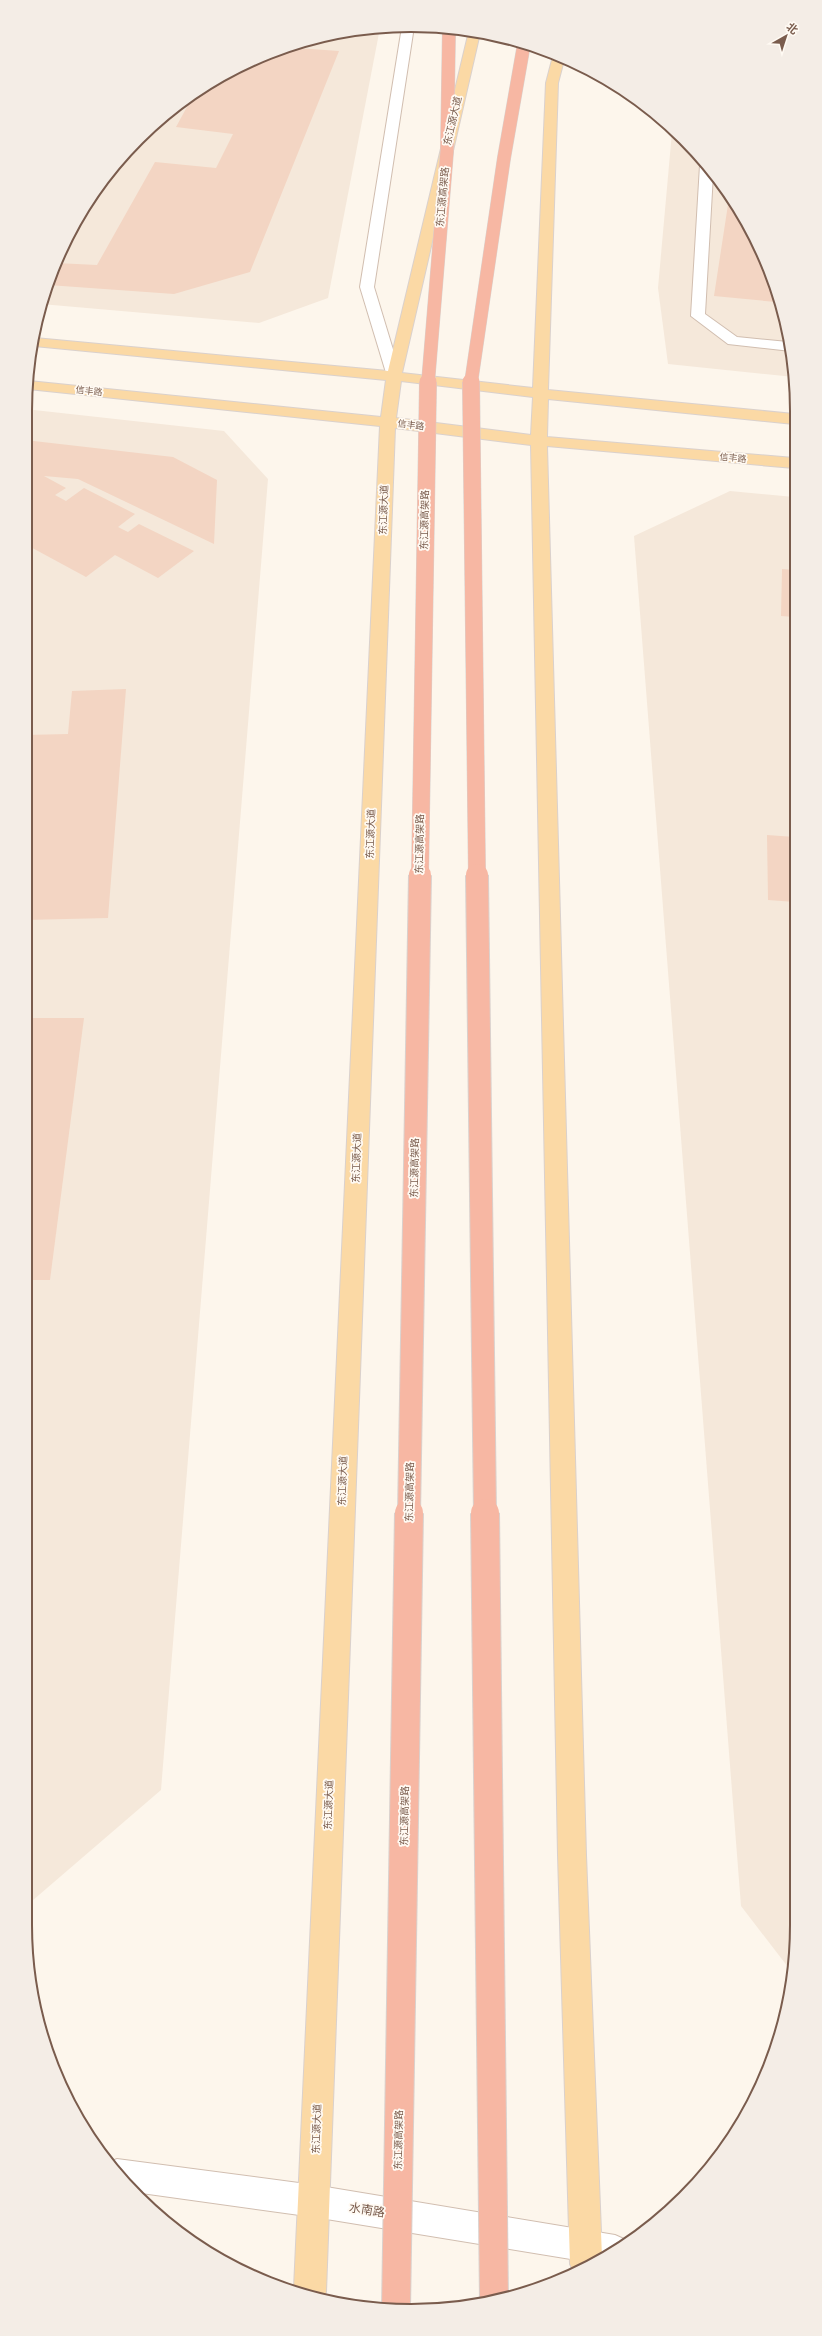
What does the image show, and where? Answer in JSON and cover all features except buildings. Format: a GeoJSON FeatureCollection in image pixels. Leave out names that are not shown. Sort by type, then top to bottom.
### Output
{"type":"FeatureCollection","features":[{"type":"Feature","properties":{"kind":"highway","name":"东江源高架路"},"geometry":{"type":"LineString","coordinates":[[396,2303],[428,371],[447,151],[449,34]]}},
{"type":"Feature","properties":{"kind":"highway"},"geometry":{"type":"LineString","coordinates":[[494,2295],[471,376],[504,158],[523,49]]}},
{"type":"Feature","properties":{"kind":"main road","name":"东江源大道"},"geometry":{"type":"LineString","coordinates":[[310,2290],[388,422],[394,376],[473,37]]}},
{"type":"Feature","properties":{"kind":"main road"},"geometry":{"type":"LineString","coordinates":[[557,62],[552,83],[542,394],[539,440],[573,1863],[586,2255]]}},
{"type":"Feature","properties":{"kind":"main road"},"geometry":{"type":"LineString","coordinates":[[38,342],[394,376],[542,394],[790,418]]}},
{"type":"Feature","properties":{"kind":"main road","name":"信丰路"},"geometry":{"type":"LineString","coordinates":[[33,386],[388,422],[539,440],[790,464]]}},
{"type":"Feature","properties":{"kind":"street"},"geometry":{"type":"LineString","coordinates":[[394,376],[367,287],[407,32]]}},
{"type":"Feature","properties":{"kind":"street"},"geometry":{"type":"LineString","coordinates":[[706,173],[698,316],[733,341],[785,346]]}},
{"type":"Feature","properties":{"kind":"street","name":"水南路"},"geometry":{"type":"LineString","coordinates":[[126,2175],[314,2201],[586,2255],[601,2252]]}},
{"type":"Feature","properties":{"kind":"shaded area"},"geometry":{"type":"Polygon","coordinates":[[[379,34],[328,298],[259,323],[47,305],[52,289],[71,243],[96,200],[126,161],[161,126],[180,110],[200,96],[243,71],[289,52],[337,39],[379,34]]]}},
{"type":"Feature","properties":{"kind":"shaded area"},"geometry":{"type":"Polygon","coordinates":[[[672,136],[712,180],[726,200],[751,243],[770,289],[777,313],[783,337],[788,376],[668,364],[658,288],[672,136]]]}},
{"type":"Feature","properties":{"kind":"shaded area"},"geometry":{"type":"Polygon","coordinates":[[[32,410],[224,431],[268,479],[161,1790],[32,1901],[32,410]]]}},
{"type":"Feature","properties":{"kind":"shaded area"},"geometry":{"type":"Polygon","coordinates":[[[730,491],[790,497],[790,1925],[788,1967],[741,1906],[634,536],[730,491]]]}}]}
